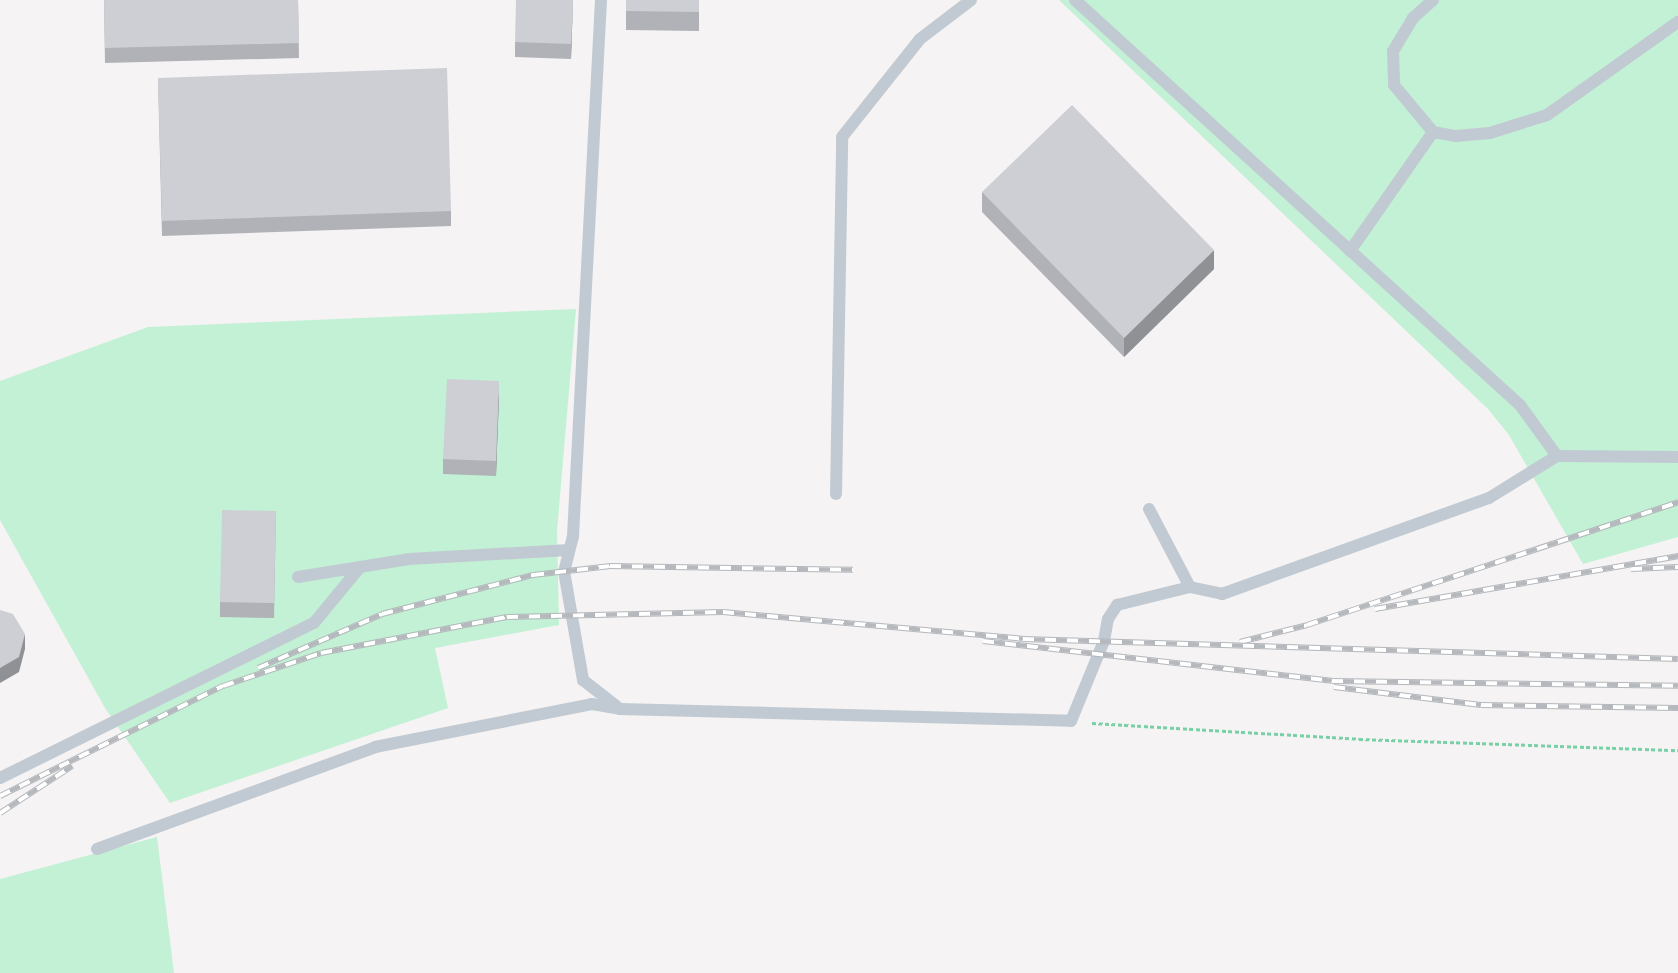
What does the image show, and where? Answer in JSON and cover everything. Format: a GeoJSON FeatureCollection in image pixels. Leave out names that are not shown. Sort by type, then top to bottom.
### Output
{"type":"FeatureCollection","features":[{"type":"Feature","properties":{"kind":"lane"},"geometry":{"type":"LineString","coordinates":[[601,0],[569,550],[564,571],[583,680],[620,709]]}},
{"type":"Feature","properties":{"kind":"lane"},"geometry":{"type":"LineString","coordinates":[[836,494],[842,137],[920,39],[971,0]]}},
{"type":"Feature","properties":{"kind":"lane"},"geometry":{"type":"LineString","coordinates":[[1075,0],[1520,405],[1557,456]]}},
{"type":"Feature","properties":{"kind":"lane"},"geometry":{"type":"LineString","coordinates":[[1433,0],[1413,18],[1393,51],[1394,85],[1433,132],[1455,136],[1490,132],[1547,115],[1678,22]]}},
{"type":"Feature","properties":{"kind":"lane"},"geometry":{"type":"LineString","coordinates":[[1350,251],[1433,132]]}},
{"type":"Feature","properties":{"kind":"lane"},"geometry":{"type":"LineString","coordinates":[[97,849],[375,746],[592,704],[620,709],[1071,721],[1104,642],[1108,619],[1117,605],[1190,587],[1222,594],[1471,505],[1557,456],[1678,457]]}},
{"type":"Feature","properties":{"kind":"lane"},"geometry":{"type":"LineString","coordinates":[[1149,509],[1190,587]]}},
{"type":"Feature","properties":{"kind":"lane"},"geometry":{"type":"LineString","coordinates":[[298,577],[409,559],[569,550]]}},
{"type":"Feature","properties":{"kind":"lane"},"geometry":{"type":"LineString","coordinates":[[0,778],[314,623],[360,567]]}},
{"type":"Feature","properties":{"kind":"path"},"geometry":{"type":"LineString","coordinates":[[1071,721],[1359,740],[1678,750]]}},
{"type":"Feature","properties":{"kind":"green space"},"geometry":{"type":"Polygon","coordinates":[[[1059,0],[1678,0],[1678,537],[1583,564],[1509,435],[1488,409],[1059,0]]]}},
{"type":"Feature","properties":{"kind":"green space"},"geometry":{"type":"Polygon","coordinates":[[[576,309],[557,531],[559,625],[435,648],[448,708],[170,803],[105,708],[0,520],[0,381],[148,327],[576,309]]]}},
{"type":"Feature","properties":{"kind":"green space"},"geometry":{"type":"Polygon","coordinates":[[[157,837],[174,973],[0,973],[0,879],[157,837]]]}},
{"type":"Feature","properties":{"kind":"building"},"geometry":{"type":"Polygon","coordinates":[[[104,0],[298,0],[299,43],[105,48],[104,0]]]}},
{"type":"Feature","properties":{"kind":"building"},"geometry":{"type":"Polygon","coordinates":[[[516,0],[573,0],[571,44],[515,42],[516,0]]]}},
{"type":"Feature","properties":{"kind":"building"},"geometry":{"type":"Polygon","coordinates":[[[626,0],[699,0],[699,12],[626,11],[626,0]]]}},
{"type":"Feature","properties":{"kind":"building"},"geometry":{"type":"Polygon","coordinates":[[[447,68],[451,211],[162,221],[158,78],[447,68]]]}},
{"type":"Feature","properties":{"kind":"building"},"geometry":{"type":"Polygon","coordinates":[[[1072,105],[1214,250],[1124,338],[982,192],[1072,105]]]}},
{"type":"Feature","properties":{"kind":"building"},"geometry":{"type":"Polygon","coordinates":[[[447,379],[499,381],[496,461],[443,459],[447,379]]]}},
{"type":"Feature","properties":{"kind":"building"},"geometry":{"type":"Polygon","coordinates":[[[222,510],[276,511],[274,603],[220,602],[222,510]]]}},
{"type":"Feature","properties":{"kind":"building"},"geometry":{"type":"Polygon","coordinates":[[[0,610],[13,614],[25,634],[19,657],[0,668],[0,610]]]}},
{"type":"Feature","properties":{"kind":"railway"},"geometry":{"type":"LineString","coordinates":[[1240,642],[1307,625],[1678,502]]}},
{"type":"Feature","properties":{"kind":"railway"},"geometry":{"type":"LineString","coordinates":[[1375,609],[1678,556]]}},
{"type":"Feature","properties":{"kind":"railway"},"geometry":{"type":"LineString","coordinates":[[258,668],[382,614],[533,575],[610,566],[853,570]]}},
{"type":"Feature","properties":{"kind":"railway"},"geometry":{"type":"LineString","coordinates":[[1631,569],[1678,567]]}},
{"type":"Feature","properties":{"kind":"railway"},"geometry":{"type":"LineString","coordinates":[[0,796],[223,686],[321,653],[507,617],[723,612],[1023,639],[1678,659]]}},
{"type":"Feature","properties":{"kind":"railway"},"geometry":{"type":"LineString","coordinates":[[983,641],[1332,681],[1678,686]]}},
{"type":"Feature","properties":{"kind":"railway"},"geometry":{"type":"LineString","coordinates":[[1334,687],[1481,705],[1678,708]]}},
{"type":"Feature","properties":{"kind":"railway"},"geometry":{"type":"LineString","coordinates":[[0,813],[72,766]]}}]}
